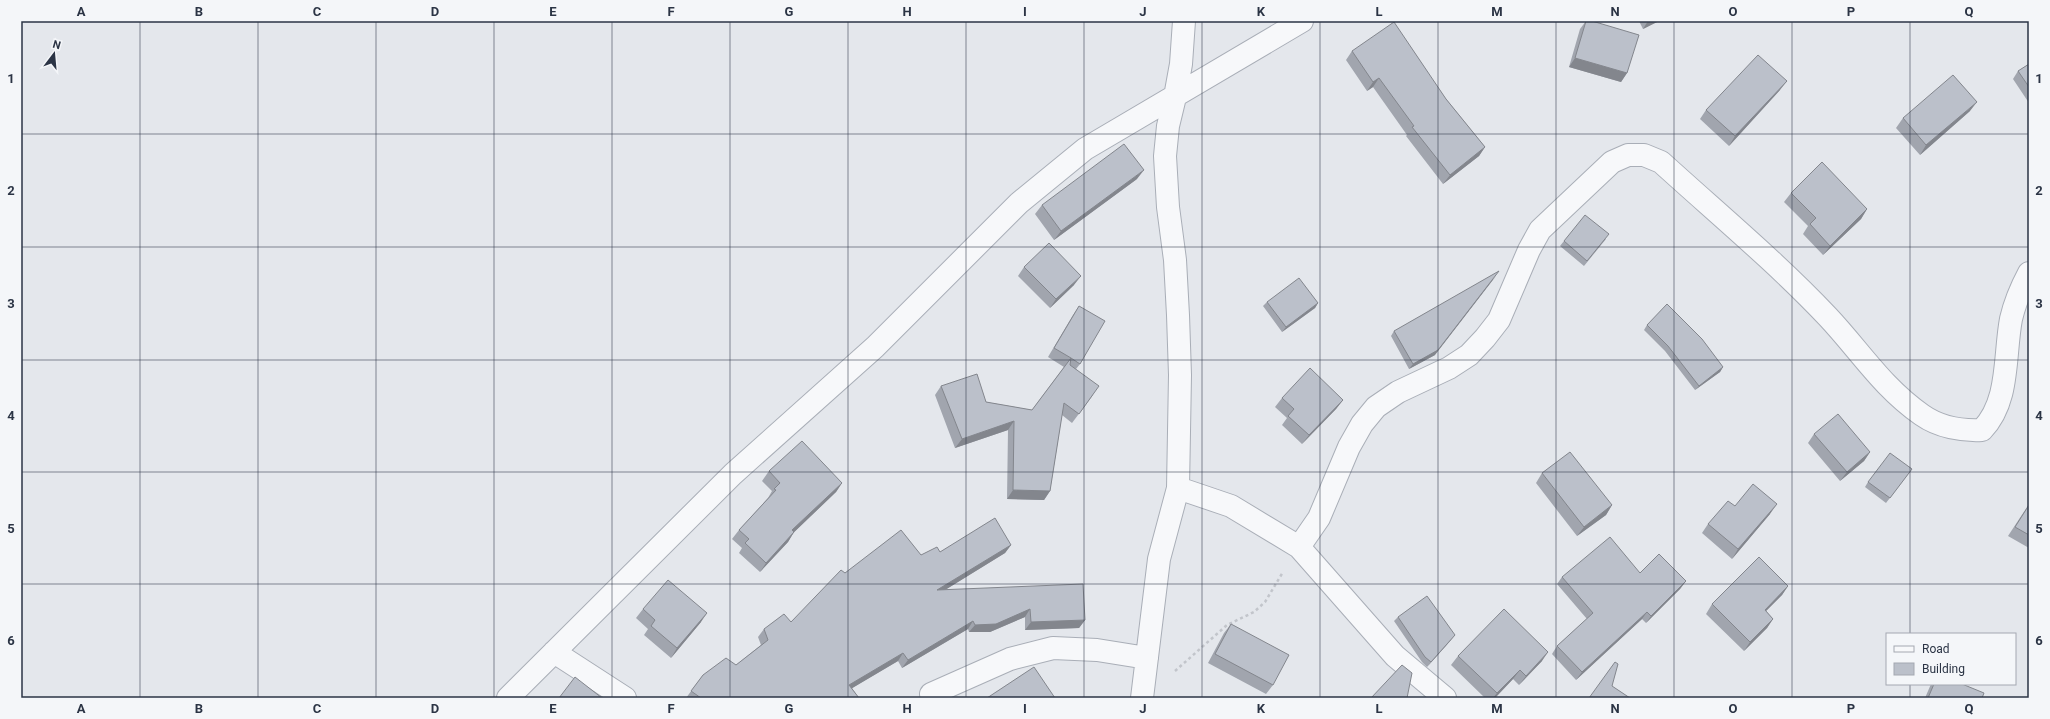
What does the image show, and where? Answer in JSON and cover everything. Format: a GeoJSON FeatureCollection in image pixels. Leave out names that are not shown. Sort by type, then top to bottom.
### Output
{"type":"FeatureCollection","features":[{"type":"Feature","properties":{"kind":"street"},"geometry":{"type":"LineString","coordinates":[[1142,698],[1159,559],[1178,488],[1180,375],[1178,315],[1175,260],[1168,207],[1165,156],[1168,126],[1181,64],[1184,21]]}},
{"type":"Feature","properties":{"kind":"street"},"geometry":{"type":"LineString","coordinates":[[508,698],[733,474],[875,347],[1019,202],[1085,149],[1302,21]]}},
{"type":"Feature","properties":{"kind":"street"},"geometry":{"type":"LineString","coordinates":[[1299,547],[1319,518],[1349,447],[1362,424],[1376,407],[1398,392],[1450,368],[1469,355],[1499,320],[1529,250],[1540,230],[1612,162],[1628,155],[1644,155],[1661,162],[1818,308],[1893,393],[1924,416],[1951,428],[1969,431],[1982,430],[1990,422],[2002,390],[2012,318],[2019,293],[2029,273]]}},
{"type":"Feature","properties":{"kind":"street"},"geometry":{"type":"LineString","coordinates":[[1178,488],[1231,506],[1299,547],[1395,656],[1445,698]]}},
{"type":"Feature","properties":{"kind":"street"},"geometry":{"type":"LineString","coordinates":[[931,694],[1010,659],[1053,648],[1097,650],[1147,658]]}},
{"type":"Feature","properties":{"kind":"street"},"geometry":{"type":"LineString","coordinates":[[554,652],[625,698]]}},
{"type":"Feature","properties":{"kind":"path"},"geometry":{"type":"LineString","coordinates":[[1170,676],[1227,625],[1254,612],[1265,602],[1299,547]]}},
{"type":"Feature","properties":{"kind":"building"},"geometry":{"type":"Polygon","coordinates":[[[1586,21],[1592,21],[1639,35],[1627,73],[1575,58],[1586,21]]]}},
{"type":"Feature","properties":{"kind":"building"},"geometry":{"type":"Polygon","coordinates":[[[1394,22],[1446,99],[1485,147],[1450,175],[1412,127],[1414,126],[1379,78],[1373,82],[1352,51],[1394,22]]]}},
{"type":"Feature","properties":{"kind":"building"},"geometry":{"type":"Polygon","coordinates":[[[1758,55],[1787,81],[1735,136],[1706,110],[1758,55]]]}},
{"type":"Feature","properties":{"kind":"building"},"geometry":{"type":"Polygon","coordinates":[[[2029,64],[2029,87],[2018,71],[2029,64]]]}},
{"type":"Feature","properties":{"kind":"building"},"geometry":{"type":"Polygon","coordinates":[[[1953,75],[1977,102],[1926,145],[1903,118],[1953,75]]]}},
{"type":"Feature","properties":{"kind":"building"},"geometry":{"type":"Polygon","coordinates":[[[1124,144],[1144,170],[1061,231],[1042,205],[1124,144]]]}},
{"type":"Feature","properties":{"kind":"building"},"geometry":{"type":"Polygon","coordinates":[[[1822,162],[1867,209],[1830,246],[1810,224],[1816,218],[1791,193],[1822,162]]]}},
{"type":"Feature","properties":{"kind":"building"},"geometry":{"type":"Polygon","coordinates":[[[1585,215],[1609,234],[1587,261],[1564,241],[1585,215]]]}},
{"type":"Feature","properties":{"kind":"building"},"geometry":{"type":"Polygon","coordinates":[[[1049,243],[1081,276],[1056,299],[1024,267],[1049,243]]]}},
{"type":"Feature","properties":{"kind":"building"},"geometry":{"type":"Polygon","coordinates":[[[1499,271],[1438,350],[1413,364],[1394,331],[1499,271]]]}},
{"type":"Feature","properties":{"kind":"building"},"geometry":{"type":"Polygon","coordinates":[[[1299,278],[1318,303],[1286,327],[1267,302],[1299,278]]]}},
{"type":"Feature","properties":{"kind":"building"},"geometry":{"type":"Polygon","coordinates":[[[1667,304],[1702,339],[1723,367],[1699,386],[1668,346],[1647,325],[1667,304]]]}},
{"type":"Feature","properties":{"kind":"building"},"geometry":{"type":"Polygon","coordinates":[[[1079,306],[1105,321],[1080,364],[1054,348],[1079,306]]]}},
{"type":"Feature","properties":{"kind":"building"},"geometry":{"type":"Polygon","coordinates":[[[1071,358],[1070,365],[1099,386],[1079,414],[1064,403],[1050,491],[1013,490],[1014,421],[962,439],[941,386],[977,374],[986,402],[1032,410],[1071,358]]]}},
{"type":"Feature","properties":{"kind":"building"},"geometry":{"type":"Polygon","coordinates":[[[1310,368],[1343,400],[1309,435],[1288,416],[1294,409],[1282,398],[1310,368]]]}},
{"type":"Feature","properties":{"kind":"building"},"geometry":{"type":"Polygon","coordinates":[[[1838,414],[1870,452],[1847,472],[1814,434],[1838,414]]]}},
{"type":"Feature","properties":{"kind":"building"},"geometry":{"type":"Polygon","coordinates":[[[802,441],[842,483],[792,530],[794,532],[766,563],[745,543],[749,539],[739,530],[776,490],[774,489],[780,483],[769,471],[802,441]]]}},
{"type":"Feature","properties":{"kind":"building"},"geometry":{"type":"Polygon","coordinates":[[[1570,452],[1612,505],[1584,527],[1542,473],[1570,452]]]}},
{"type":"Feature","properties":{"kind":"building"},"geometry":{"type":"Polygon","coordinates":[[[1890,453],[1912,469],[1890,498],[1868,482],[1890,453]]]}},
{"type":"Feature","properties":{"kind":"building"},"geometry":{"type":"Polygon","coordinates":[[[1753,484],[1777,504],[1738,549],[1708,524],[1728,501],[1735,506],[1753,484]]]}},
{"type":"Feature","properties":{"kind":"building"},"geometry":{"type":"Polygon","coordinates":[[[2029,505],[2029,535],[2015,527],[2029,505]]]}},
{"type":"Feature","properties":{"kind":"building"},"geometry":{"type":"Polygon","coordinates":[[[995,518],[1011,545],[937,590],[1083,584],[1085,620],[1031,622],[1030,609],[996,624],[975,625],[973,621],[908,660],[903,653],[849,685],[859,698],[701,698],[691,691],[703,675],[726,658],[736,665],[768,640],[764,629],[784,614],[791,622],[841,570],[845,573],[901,530],[921,555],[937,547],[940,552],[995,518]]]}},
{"type":"Feature","properties":{"kind":"building"},"geometry":{"type":"Polygon","coordinates":[[[1610,537],[1640,573],[1659,554],[1686,581],[1651,616],[1647,612],[1582,672],[1557,646],[1593,613],[1562,577],[1610,537]]]}},
{"type":"Feature","properties":{"kind":"building"},"geometry":{"type":"Polygon","coordinates":[[[1759,557],[1788,586],[1765,610],[1773,619],[1750,642],[1712,604],[1759,557]]]}},
{"type":"Feature","properties":{"kind":"building"},"geometry":{"type":"Polygon","coordinates":[[[668,580],[707,613],[677,648],[651,626],[655,620],[643,609],[668,580]]]}},
{"type":"Feature","properties":{"kind":"building"},"geometry":{"type":"Polygon","coordinates":[[[1427,596],[1455,635],[1431,662],[1425,657],[1398,617],[1427,596]]]}},
{"type":"Feature","properties":{"kind":"building"},"geometry":{"type":"Polygon","coordinates":[[[1504,609],[1548,652],[1526,676],[1520,670],[1497,693],[1458,656],[1504,609]]]}},
{"type":"Feature","properties":{"kind":"building"},"geometry":{"type":"Polygon","coordinates":[[[1231,624],[1289,655],[1273,685],[1215,654],[1231,624]]]}},
{"type":"Feature","properties":{"kind":"building"},"geometry":{"type":"Polygon","coordinates":[[[1615,662],[1618,664],[1612,686],[1630,698],[1589,698],[1615,662]]]}},
{"type":"Feature","properties":{"kind":"building"},"geometry":{"type":"Polygon","coordinates":[[[1402,665],[1412,673],[1407,698],[1371,698],[1402,665]]]}},
{"type":"Feature","properties":{"kind":"building"},"geometry":{"type":"Polygon","coordinates":[[[1034,667],[1055,698],[987,698],[1034,667]]]}},
{"type":"Feature","properties":{"kind":"building"},"geometry":{"type":"Polygon","coordinates":[[[575,677],[602,698],[559,698],[575,677]]]}},
{"type":"Feature","properties":{"kind":"building"},"geometry":{"type":"Polygon","coordinates":[[[1934,685],[1964,685],[1984,693],[1982,698],[1928,698],[1934,685]]]}}]}
